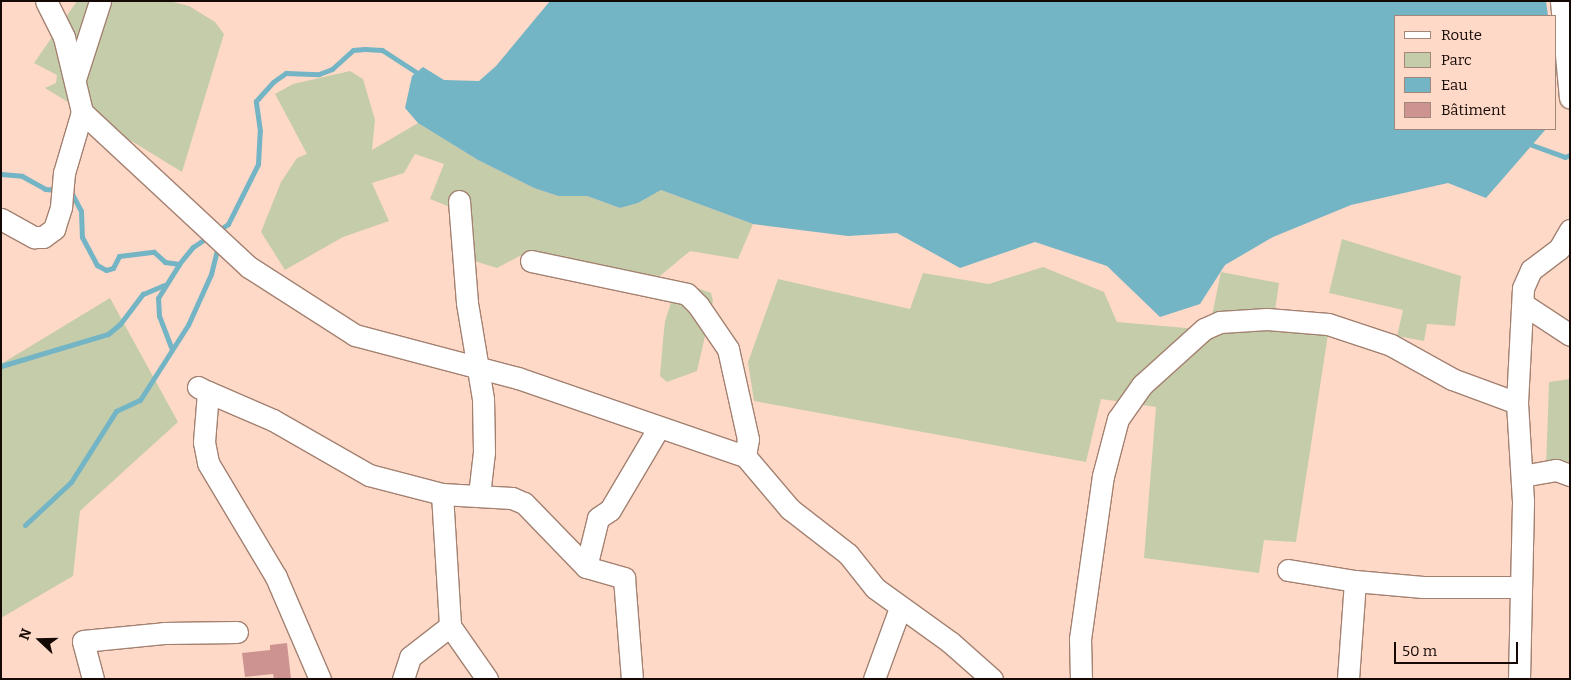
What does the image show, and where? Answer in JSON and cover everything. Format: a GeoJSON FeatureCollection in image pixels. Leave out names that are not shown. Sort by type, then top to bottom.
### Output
{"type":"FeatureCollection","features":[{"type":"Feature","properties":{"kind":"street"},"geometry":{"type":"LineString","coordinates":[[1,219],[34,237],[43,237],[54,229],[62,207],[64,173],[82,112],[64,37],[46,1]]}},
{"type":"Feature","properties":{"kind":"street"},"geometry":{"type":"LineString","coordinates":[[75,79],[100,1]]}},
{"type":"Feature","properties":{"kind":"street"},"geometry":{"type":"LineString","coordinates":[[1561,1],[1570,98]]}},
{"type":"Feature","properties":{"kind":"street"},"geometry":{"type":"LineString","coordinates":[[82,112],[212,231],[236,257],[286,292],[355,334],[479,367],[745,456],[790,508],[848,554],[875,588],[900,608],[950,642],[992,679]]}},
{"type":"Feature","properties":{"kind":"street"},"geometry":{"type":"LineString","coordinates":[[459,201],[467,303],[479,367],[485,429],[480,495]]}},
{"type":"Feature","properties":{"kind":"street"},"geometry":{"type":"LineString","coordinates":[[1519,679],[1522,476],[1517,403],[1523,288],[1531,270],[1558,248],[1570,230]]}},
{"type":"Feature","properties":{"kind":"street"},"geometry":{"type":"LineString","coordinates":[[531,261],[687,294],[698,305],[728,349],[748,439],[745,456]]}},
{"type":"Feature","properties":{"kind":"street"},"geometry":{"type":"LineString","coordinates":[[1523,304],[1570,335]]}},
{"type":"Feature","properties":{"kind":"street"},"geometry":{"type":"LineString","coordinates":[[1081,679],[1080,639],[1103,476],[1118,419],[1142,385],[1204,329],[1220,322],[1267,319],[1328,324],[1391,345],[1452,379],[1517,403]]}},
{"type":"Feature","properties":{"kind":"street"},"geometry":{"type":"LineString","coordinates":[[320,679],[276,577],[208,464],[204,442],[203,390],[273,420],[369,475],[442,494],[512,498],[524,504],[586,567],[624,578],[632,679]]}},
{"type":"Feature","properties":{"kind":"street"},"geometry":{"type":"LineString","coordinates":[[586,567],[598,518],[613,506],[659,427]]}},
{"type":"Feature","properties":{"kind":"street"},"geometry":{"type":"LineString","coordinates":[[1522,476],[1556,470],[1570,475]]}},
{"type":"Feature","properties":{"kind":"street"},"geometry":{"type":"LineString","coordinates":[[442,494],[450,626],[487,679]]}},
{"type":"Feature","properties":{"kind":"street"},"geometry":{"type":"LineString","coordinates":[[1288,570],[1355,581],[1423,587],[1521,587]]}},
{"type":"Feature","properties":{"kind":"street"},"geometry":{"type":"LineString","coordinates":[[1348,679],[1355,581]]}},
{"type":"Feature","properties":{"kind":"street"},"geometry":{"type":"LineString","coordinates":[[874,679],[900,608]]}},
{"type":"Feature","properties":{"kind":"street"},"geometry":{"type":"LineString","coordinates":[[403,679],[410,656],[450,626]]}},
{"type":"Feature","properties":{"kind":"street"},"geometry":{"type":"LineString","coordinates":[[92,679],[83,641],[164,633],[236,632]]}},
{"type":"Feature","properties":{"kind":"green space"},"geometry":{"type":"Polygon","coordinates":[[[77,1],[169,1],[189,6],[215,22],[224,34],[182,172],[45,88],[56,83],[57,75],[34,63],[77,1]]]}},
{"type":"Feature","properties":{"kind":"green space"},"geometry":{"type":"Polygon","coordinates":[[[350,71],[363,79],[375,120],[372,150],[418,123],[478,160],[534,188],[558,196],[587,196],[620,208],[638,203],[661,190],[753,224],[738,259],[690,251],[660,276],[587,270],[529,251],[497,268],[455,255],[470,215],[430,199],[444,164],[415,154],[404,173],[372,183],[389,221],[343,237],[285,270],[261,232],[281,182],[297,158],[307,154],[275,94],[293,84],[350,71]]]}},
{"type":"Feature","properties":{"kind":"green space"},"geometry":{"type":"Polygon","coordinates":[[[1342,239],[1461,276],[1455,326],[1427,324],[1424,341],[1397,336],[1403,310],[1329,293],[1342,239]]]}},
{"type":"Feature","properties":{"kind":"green space"},"geometry":{"type":"Polygon","coordinates":[[[1043,267],[1104,292],[1117,322],[1209,330],[1221,272],[1279,283],[1273,325],[1329,328],[1296,542],[1264,540],[1259,573],[1144,558],[1156,407],[1101,399],[1086,462],[754,401],[748,362],[778,279],[910,309],[923,273],[989,284],[1043,267]]]}},
{"type":"Feature","properties":{"kind":"green space"},"geometry":{"type":"Polygon","coordinates":[[[678,281],[711,293],[713,301],[697,371],[667,382],[660,376],[665,321],[678,281]]]}},
{"type":"Feature","properties":{"kind":"green space"},"geometry":{"type":"Polygon","coordinates":[[[110,298],[178,422],[80,511],[73,576],[1,618],[1,364],[110,298]]]}},
{"type":"Feature","properties":{"kind":"green space"},"geometry":{"type":"Polygon","coordinates":[[[1570,379],[1570,480],[1546,468],[1549,382],[1570,379]]]}},
{"type":"Feature","properties":{"kind":"water"},"geometry":{"type":"Polygon","coordinates":[[[550,1],[1546,1],[1548,15],[1394,15],[1394,130],[1545,130],[1486,198],[1448,183],[1351,205],[1273,237],[1225,265],[1200,304],[1160,317],[1107,266],[1035,242],[960,268],[897,233],[848,236],[753,224],[661,190],[638,203],[620,208],[587,196],[558,196],[534,188],[478,160],[418,123],[405,108],[412,76],[423,67],[444,80],[479,81],[496,66],[550,1]]]}},
{"type":"Feature","properties":{"kind":"building"},"geometry":{"type":"Polygon","coordinates":[[[287,643],[291,679],[274,679],[273,674],[245,677],[242,653],[270,650],[270,645],[287,643]]]}},
{"type":"Feature","properties":{"kind":"waterway"},"geometry":{"type":"LineString","coordinates":[[217,231],[228,224],[258,164],[260,131],[256,101],[273,82],[286,73],[319,74],[332,69],[353,50],[365,49],[382,50],[416,72]]}},
{"type":"Feature","properties":{"kind":"waterway"},"geometry":{"type":"LineString","coordinates":[[1532,145],[1565,157],[1570,155]]}},
{"type":"Feature","properties":{"kind":"waterway"},"geometry":{"type":"LineString","coordinates":[[1,174],[22,176],[45,189],[57,190]]}},
{"type":"Feature","properties":{"kind":"waterway"},"geometry":{"type":"LineString","coordinates":[[68,193],[72,194],[81,211],[82,237],[97,265],[106,270],[113,268],[119,256],[154,252],[165,262],[179,264]]}},
{"type":"Feature","properties":{"kind":"waterway"},"geometry":{"type":"LineString","coordinates":[[171,347],[159,316],[158,298],[179,264],[193,247],[208,237]]}},
{"type":"Feature","properties":{"kind":"waterway"},"geometry":{"type":"LineString","coordinates":[[25,525],[71,482],[116,411],[140,400],[188,325],[211,274],[218,245]]}},
{"type":"Feature","properties":{"kind":"waterway"},"geometry":{"type":"LineString","coordinates":[[1,366],[108,334],[120,324],[143,294],[164,285]]}}]}
